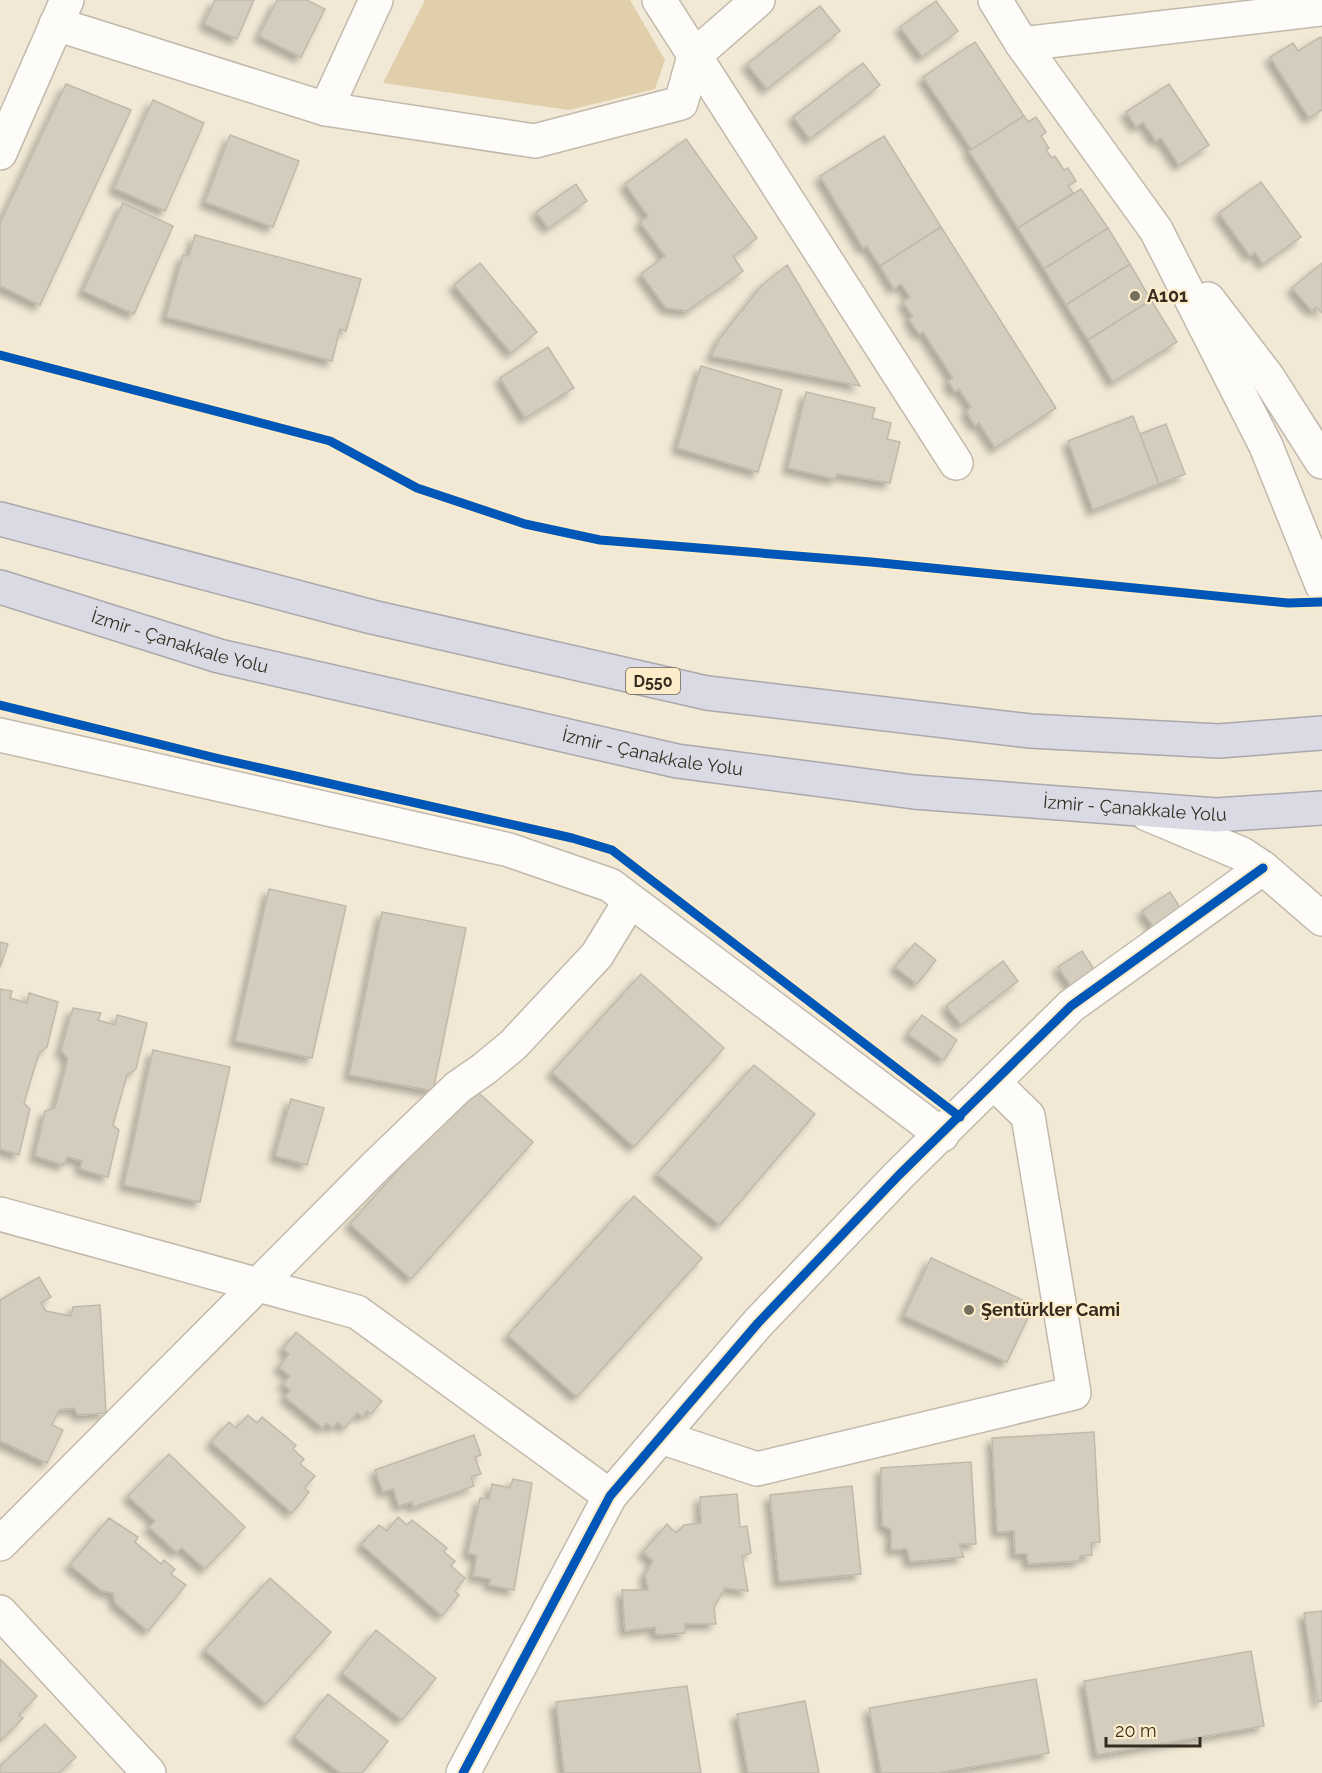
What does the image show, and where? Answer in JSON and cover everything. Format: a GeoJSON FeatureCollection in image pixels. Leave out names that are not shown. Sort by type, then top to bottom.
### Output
{"type":"FeatureCollection","features":[{"type":"Feature","properties":{"kind":"highway","name":"D550"},"geometry":{"type":"LineString","coordinates":[[0,519],[372,617],[707,693],[1030,731],[1219,741],[1322,733]]}},
{"type":"Feature","properties":{"kind":"highway","name":"İzmir - Çanakkale Yolu"},"geometry":{"type":"LineString","coordinates":[[0,587],[219,656],[677,761],[914,792],[1216,815],[1322,808]]}},
{"type":"Feature","properties":{"kind":"street"},"geometry":{"type":"LineString","coordinates":[[327,109],[376,0]]}},
{"type":"Feature","properties":{"kind":"street"},"geometry":{"type":"LineString","coordinates":[[659,0],[956,463]]}},
{"type":"Feature","properties":{"kind":"street"},"geometry":{"type":"LineString","coordinates":[[0,153],[61,12],[327,109],[535,141],[681,103],[694,56],[758,0]]}},
{"type":"Feature","properties":{"kind":"street"},"geometry":{"type":"LineString","coordinates":[[995,0],[1022,44],[1156,230],[1267,376],[1322,462]]}},
{"type":"Feature","properties":{"kind":"street"},"geometry":{"type":"LineString","coordinates":[[1022,44],[1322,9]]}},
{"type":"Feature","properties":{"kind":"street"},"geometry":{"type":"LineString","coordinates":[[1156,230],[1266,446],[1322,585]]}},
{"type":"Feature","properties":{"kind":"street"},"geometry":{"type":"LineString","coordinates":[[0,735],[509,850],[610,885],[942,1136]]}},
{"type":"Feature","properties":{"kind":"street"},"geometry":{"type":"LineString","coordinates":[[1134,809],[1242,854],[1263,868],[1322,919]]}},
{"type":"Feature","properties":{"kind":"street"},"geometry":{"type":"LineString","coordinates":[[463,1773],[610,1496],[758,1323],[899,1175],[942,1136],[1071,1006],[1263,868]]}},
{"type":"Feature","properties":{"kind":"street"},"geometry":{"type":"LineString","coordinates":[[0,1544],[442,1102],[513,1045],[597,955],[630,901]]}},
{"type":"Feature","properties":{"kind":"street"},"geometry":{"type":"LineString","coordinates":[[661,1437],[757,1469],[1074,1393],[1028,1116],[994,1083]]}},
{"type":"Feature","properties":{"kind":"street"},"geometry":{"type":"LineString","coordinates":[[0,1214],[357,1312],[610,1496]]}},
{"type":"Feature","properties":{"kind":"street"},"geometry":{"type":"LineString","coordinates":[[0,1612],[149,1773]]}},
{"type":"Feature","properties":{"kind":"shaded area"},"geometry":{"type":"Polygon","coordinates":[[[425,0],[630,0],[665,60],[655,89],[569,110],[383,83],[425,0]]]}},
{"type":"Feature","properties":{"kind":"building"},"geometry":{"type":"Polygon","coordinates":[[[215,0],[254,0],[237,39],[204,24],[215,0]]]}},
{"type":"Feature","properties":{"kind":"building"},"geometry":{"type":"Polygon","coordinates":[[[277,0],[307,0],[325,9],[301,57],[259,36],[277,0]]]}},
{"type":"Feature","properties":{"kind":"building"},"geometry":{"type":"Polygon","coordinates":[[[936,1],[958,31],[922,57],[900,27],[936,1]]]}},
{"type":"Feature","properties":{"kind":"building"},"geometry":{"type":"Polygon","coordinates":[[[820,6],[840,31],[767,89],[747,64],[820,6]]]}},
{"type":"Feature","properties":{"kind":"building"},"geometry":{"type":"Polygon","coordinates":[[[1320,37],[1322,38],[1322,110],[1309,118],[1270,57],[1293,43],[1298,51],[1320,37]]]}},
{"type":"Feature","properties":{"kind":"building"},"geometry":{"type":"Polygon","coordinates":[[[975,42],[1024,116],[972,150],[923,77],[975,42]]]}},
{"type":"Feature","properties":{"kind":"building"},"geometry":{"type":"Polygon","coordinates":[[[863,63],[880,85],[810,139],[793,117],[863,63]]]}},
{"type":"Feature","properties":{"kind":"building"},"geometry":{"type":"Polygon","coordinates":[[[66,84],[131,110],[40,305],[0,286],[0,223],[66,84]]]}},
{"type":"Feature","properties":{"kind":"building"},"geometry":{"type":"Polygon","coordinates":[[[1169,84],[1209,145],[1179,165],[1161,138],[1156,141],[1143,122],[1136,127],[1126,112],[1169,84]]]}},
{"type":"Feature","properties":{"kind":"building"},"geometry":{"type":"Polygon","coordinates":[[[153,100],[204,123],[165,211],[114,188],[153,100]]]}},
{"type":"Feature","properties":{"kind":"building"},"geometry":{"type":"Polygon","coordinates":[[[1024,116],[1028,122],[1036,117],[1046,132],[1041,136],[1049,148],[1046,150],[1052,158],[1055,156],[1064,170],[1068,168],[1076,181],[1068,186],[1073,193],[1018,228],[969,151],[1024,116]]]}},
{"type":"Feature","properties":{"kind":"building"},"geometry":{"type":"Polygon","coordinates":[[[230,135],[299,161],[273,227],[205,202],[230,135]]]}},
{"type":"Feature","properties":{"kind":"building"},"geometry":{"type":"Polygon","coordinates":[[[884,136],[941,227],[880,266],[867,246],[863,248],[820,176],[884,136]]]}},
{"type":"Feature","properties":{"kind":"building"},"geometry":{"type":"Polygon","coordinates":[[[686,139],[757,238],[733,256],[743,271],[687,311],[666,308],[641,274],[665,256],[640,222],[648,216],[625,184],[686,139]]]}},
{"type":"Feature","properties":{"kind":"building"},"geometry":{"type":"Polygon","coordinates":[[[1261,182],[1301,237],[1263,264],[1255,252],[1250,256],[1219,213],[1261,182]]]}},
{"type":"Feature","properties":{"kind":"building"},"geometry":{"type":"Polygon","coordinates":[[[576,184],[587,201],[548,228],[536,212],[576,184]]]}},
{"type":"Feature","properties":{"kind":"building"},"geometry":{"type":"Polygon","coordinates":[[[1081,189],[1108,228],[1044,269],[1018,228],[1081,189]]]}},
{"type":"Feature","properties":{"kind":"building"},"geometry":{"type":"Polygon","coordinates":[[[123,203],[173,226],[134,314],[83,291],[123,203]]]}},
{"type":"Feature","properties":{"kind":"building"},"geometry":{"type":"Polygon","coordinates":[[[941,227],[1056,408],[995,448],[979,423],[975,426],[966,411],[971,407],[959,389],[955,392],[948,381],[953,378],[923,332],[919,334],[909,319],[913,317],[903,302],[910,297],[901,284],[894,289],[880,266],[941,227]]]}},
{"type":"Feature","properties":{"kind":"building"},"geometry":{"type":"Polygon","coordinates":[[[1108,228],[1130,264],[1066,305],[1044,269],[1108,228]]]}},
{"type":"Feature","properties":{"kind":"building"},"geometry":{"type":"Polygon","coordinates":[[[195,235],[361,279],[346,331],[340,329],[332,361],[166,317],[183,255],[189,256],[195,235]]]}},
{"type":"Feature","properties":{"kind":"building"},"geometry":{"type":"Polygon","coordinates":[[[480,263],[537,332],[511,353],[454,285],[480,263]]]}},
{"type":"Feature","properties":{"kind":"building"},"geometry":{"type":"Polygon","coordinates":[[[1322,263],[1322,313],[1316,307],[1312,311],[1292,288],[1322,263]]]}},
{"type":"Feature","properties":{"kind":"building"},"geometry":{"type":"Polygon","coordinates":[[[1130,264],[1151,300],[1088,340],[1066,305],[1130,264]]]}},
{"type":"Feature","properties":{"kind":"building"},"geometry":{"type":"Polygon","coordinates":[[[787,265],[860,386],[711,356],[720,338],[761,286],[787,265]]]}},
{"type":"Feature","properties":{"kind":"building"},"geometry":{"type":"Polygon","coordinates":[[[1151,300],[1177,342],[1113,382],[1088,340],[1151,300]]]}},
{"type":"Feature","properties":{"kind":"building"},"geometry":{"type":"Polygon","coordinates":[[[548,347],[574,388],[525,418],[500,378],[548,347]]]}},
{"type":"Feature","properties":{"kind":"building"},"geometry":{"type":"Polygon","coordinates":[[[701,366],[782,390],[758,472],[677,448],[701,366]]]}},
{"type":"Feature","properties":{"kind":"building"},"geometry":{"type":"Polygon","coordinates":[[[806,392],[875,408],[872,418],[891,423],[887,439],[900,442],[890,483],[837,474],[835,479],[788,468],[806,392]]]}},
{"type":"Feature","properties":{"kind":"building"},"geometry":{"type":"Polygon","coordinates":[[[1133,416],[1159,484],[1093,510],[1068,441],[1133,416]]]}},
{"type":"Feature","properties":{"kind":"building"},"geometry":{"type":"Polygon","coordinates":[[[1166,424],[1185,474],[1159,484],[1140,434],[1166,424]]]}},
{"type":"Feature","properties":{"kind":"building"},"geometry":{"type":"Polygon","coordinates":[[[269,889],[346,906],[312,1058],[235,1041],[269,889]]]}},
{"type":"Feature","properties":{"kind":"building"},"geometry":{"type":"Polygon","coordinates":[[[1170,892],[1184,914],[1157,932],[1142,911],[1170,892]]]}},
{"type":"Feature","properties":{"kind":"building"},"geometry":{"type":"Polygon","coordinates":[[[382,912],[466,928],[433,1091],[349,1075],[382,912]]]}},
{"type":"Feature","properties":{"kind":"building"},"geometry":{"type":"Polygon","coordinates":[[[0,942],[8,944],[0,967],[0,942]]]}},
{"type":"Feature","properties":{"kind":"building"},"geometry":{"type":"Polygon","coordinates":[[[915,943],[936,960],[917,984],[895,967],[915,943]]]}},
{"type":"Feature","properties":{"kind":"building"},"geometry":{"type":"Polygon","coordinates":[[[1082,951],[1099,977],[1075,992],[1058,967],[1082,951]]]}},
{"type":"Feature","properties":{"kind":"building"},"geometry":{"type":"Polygon","coordinates":[[[1003,961],[1018,981],[961,1025],[946,1006],[1003,961]]]}},
{"type":"Feature","properties":{"kind":"building"},"geometry":{"type":"Polygon","coordinates":[[[641,974],[724,1048],[634,1147],[552,1072],[641,974]]]}},
{"type":"Feature","properties":{"kind":"building"},"geometry":{"type":"Polygon","coordinates":[[[0,989],[12,991],[10,998],[27,1003],[29,993],[58,1002],[47,1047],[39,1053],[24,1103],[30,1109],[19,1155],[0,1149],[0,989]]]}},
{"type":"Feature","properties":{"kind":"building"},"geometry":{"type":"Polygon","coordinates":[[[73,1008],[101,1013],[98,1020],[115,1025],[117,1015],[147,1023],[136,1069],[127,1075],[113,1125],[119,1130],[108,1177],[80,1169],[82,1161],[68,1157],[63,1165],[35,1156],[45,1111],[55,1108],[68,1059],[61,1050],[73,1008]]]}},
{"type":"Feature","properties":{"kind":"building"},"geometry":{"type":"Polygon","coordinates":[[[922,1015],[957,1040],[944,1060],[908,1034],[922,1015]]]}},
{"type":"Feature","properties":{"kind":"building"},"geometry":{"type":"Polygon","coordinates":[[[153,1050],[230,1067],[200,1202],[124,1185],[153,1050]]]}},
{"type":"Feature","properties":{"kind":"building"},"geometry":{"type":"Polygon","coordinates":[[[754,1065],[815,1114],[720,1225],[657,1174],[754,1065]]]}},
{"type":"Feature","properties":{"kind":"building"},"geometry":{"type":"Polygon","coordinates":[[[472,1087],[533,1142],[411,1279],[350,1224],[472,1087]]]}},
{"type":"Feature","properties":{"kind":"building"},"geometry":{"type":"Polygon","coordinates":[[[291,1099],[324,1108],[307,1165],[275,1156],[291,1099]]]}},
{"type":"Feature","properties":{"kind":"building"},"geometry":{"type":"Polygon","coordinates":[[[634,1196],[702,1258],[577,1397],[508,1335],[634,1196]]]}},
{"type":"Feature","properties":{"kind":"building","name":"Şentürkler Cami"},"geometry":{"type":"Polygon","coordinates":[[[931,1258],[1034,1305],[1007,1362],[904,1316],[931,1258]]]}},
{"type":"Feature","properties":{"kind":"building"},"geometry":{"type":"Polygon","coordinates":[[[39,1277],[51,1297],[41,1303],[46,1311],[71,1316],[73,1307],[100,1305],[106,1413],[78,1415],[74,1408],[59,1410],[52,1425],[63,1430],[47,1463],[0,1441],[0,1300],[39,1277]]]}},
{"type":"Feature","properties":{"kind":"building"},"geometry":{"type":"Polygon","coordinates":[[[296,1332],[382,1401],[371,1414],[367,1411],[363,1417],[357,1413],[345,1428],[338,1422],[333,1428],[326,1423],[323,1428],[285,1397],[290,1390],[283,1384],[290,1376],[279,1367],[289,1354],[283,1349],[296,1332]]]}},
{"type":"Feature","properties":{"kind":"building"},"geometry":{"type":"Polygon","coordinates":[[[248,1415],[257,1423],[262,1417],[296,1445],[293,1449],[304,1459],[300,1464],[315,1476],[304,1488],[309,1492],[292,1513],[211,1442],[229,1422],[236,1428],[248,1415]]]}},
{"type":"Feature","properties":{"kind":"building"},"geometry":{"type":"Polygon","coordinates":[[[1094,1432],[1100,1542],[1091,1543],[1092,1555],[1080,1556],[1080,1561],[1028,1564],[1027,1554],[1015,1554],[1014,1531],[997,1532],[992,1438],[1094,1432]]]}},
{"type":"Feature","properties":{"kind":"building"},"geometry":{"type":"Polygon","coordinates":[[[474,1435],[481,1455],[475,1457],[481,1474],[471,1477],[474,1486],[413,1507],[412,1502],[399,1506],[393,1489],[383,1492],[375,1470],[474,1435]]]}},
{"type":"Feature","properties":{"kind":"building"},"geometry":{"type":"Polygon","coordinates":[[[169,1454],[245,1527],[205,1569],[182,1548],[176,1552],[149,1527],[155,1521],[128,1496],[169,1454]]]}},
{"type":"Feature","properties":{"kind":"building"},"geometry":{"type":"Polygon","coordinates":[[[971,1462],[976,1544],[959,1544],[964,1557],[910,1562],[907,1549],[891,1550],[891,1530],[882,1525],[881,1468],[971,1462]]]}},
{"type":"Feature","properties":{"kind":"building"},"geometry":{"type":"Polygon","coordinates":[[[513,1479],[532,1483],[514,1590],[489,1585],[491,1579],[473,1576],[477,1556],[468,1553],[480,1498],[489,1499],[492,1484],[510,1488],[513,1479]]]}},
{"type":"Feature","properties":{"kind":"building"},"geometry":{"type":"Polygon","coordinates":[[[852,1486],[861,1574],[779,1582],[770,1495],[852,1486]]]}},
{"type":"Feature","properties":{"kind":"building"},"geometry":{"type":"Polygon","coordinates":[[[737,1494],[740,1527],[747,1526],[751,1553],[742,1556],[748,1591],[725,1588],[714,1607],[716,1624],[685,1624],[685,1633],[656,1635],[655,1627],[625,1631],[622,1590],[648,1590],[645,1575],[653,1561],[643,1552],[667,1524],[676,1533],[684,1525],[701,1523],[700,1497],[737,1494]]]}},
{"type":"Feature","properties":{"kind":"building"},"geometry":{"type":"Polygon","coordinates":[[[398,1517],[407,1525],[412,1520],[447,1548],[444,1552],[455,1561],[451,1566],[465,1578],[455,1591],[459,1595],[442,1616],[361,1544],[379,1525],[387,1531],[398,1517]]]}},
{"type":"Feature","properties":{"kind":"building"},"geometry":{"type":"Polygon","coordinates":[[[109,1518],[138,1537],[135,1542],[161,1564],[164,1560],[175,1569],[171,1574],[186,1585],[148,1631],[115,1603],[113,1593],[102,1591],[70,1565],[109,1518]]]}},
{"type":"Feature","properties":{"kind":"building"},"geometry":{"type":"Polygon","coordinates":[[[270,1578],[331,1632],[266,1704],[205,1650],[270,1578]]]}},
{"type":"Feature","properties":{"kind":"building"},"geometry":{"type":"Polygon","coordinates":[[[1322,1611],[1322,1701],[1318,1702],[1304,1613],[1322,1611]]]}},
{"type":"Feature","properties":{"kind":"building"},"geometry":{"type":"Polygon","coordinates":[[[376,1630],[436,1678],[402,1720],[342,1673],[376,1630]]]}},
{"type":"Feature","properties":{"kind":"building"},"geometry":{"type":"Polygon","coordinates":[[[1251,1651],[1264,1726],[1097,1755],[1084,1681],[1251,1651]]]}},
{"type":"Feature","properties":{"kind":"building"},"geometry":{"type":"Polygon","coordinates":[[[0,1659],[37,1696],[19,1715],[23,1718],[0,1741],[0,1659]]]}},
{"type":"Feature","properties":{"kind":"building"},"geometry":{"type":"Polygon","coordinates":[[[1036,1679],[1049,1753],[938,1773],[881,1773],[869,1708],[1036,1679]]]}},
{"type":"Feature","properties":{"kind":"building"},"geometry":{"type":"Polygon","coordinates":[[[687,1686],[701,1773],[564,1773],[556,1702],[687,1686]]]}},
{"type":"Feature","properties":{"kind":"building"},"geometry":{"type":"Polygon","coordinates":[[[328,1694],[388,1741],[362,1773],[340,1773],[294,1737],[328,1694]]]}},
{"type":"Feature","properties":{"kind":"building"},"geometry":{"type":"Polygon","coordinates":[[[805,1701],[819,1773],[748,1773],[737,1714],[805,1701]]]}},
{"type":"Feature","properties":{"kind":"building"},"geometry":{"type":"Polygon","coordinates":[[[45,1724],[76,1757],[59,1773],[0,1773],[0,1766],[45,1724]]]}},
{"type":"Feature","properties":{"kind":"cycle path"},"geometry":{"type":"LineString","coordinates":[[0,355],[330,441],[417,488],[525,524],[600,540],[871,562],[1288,603],[1322,602]]}},
{"type":"Feature","properties":{"kind":"cycle path"},"geometry":{"type":"LineString","coordinates":[[0,705],[216,758],[572,838],[612,850],[960,1117]]}},
{"type":"Feature","properties":{"kind":"cycle path"},"geometry":{"type":"LineString","coordinates":[[463,1773],[610,1496],[758,1323],[899,1175],[1071,1006],[1263,868]]}},
{"type":"Feature","properties":{"kind":"place","name":"A101"},"geometry":{"type":"Point","coordinates":[1135,296]}},
{"type":"Feature","properties":{"kind":"place","name":"Şentürkler Cami"},"geometry":{"type":"Point","coordinates":[969,1310]}}]}
